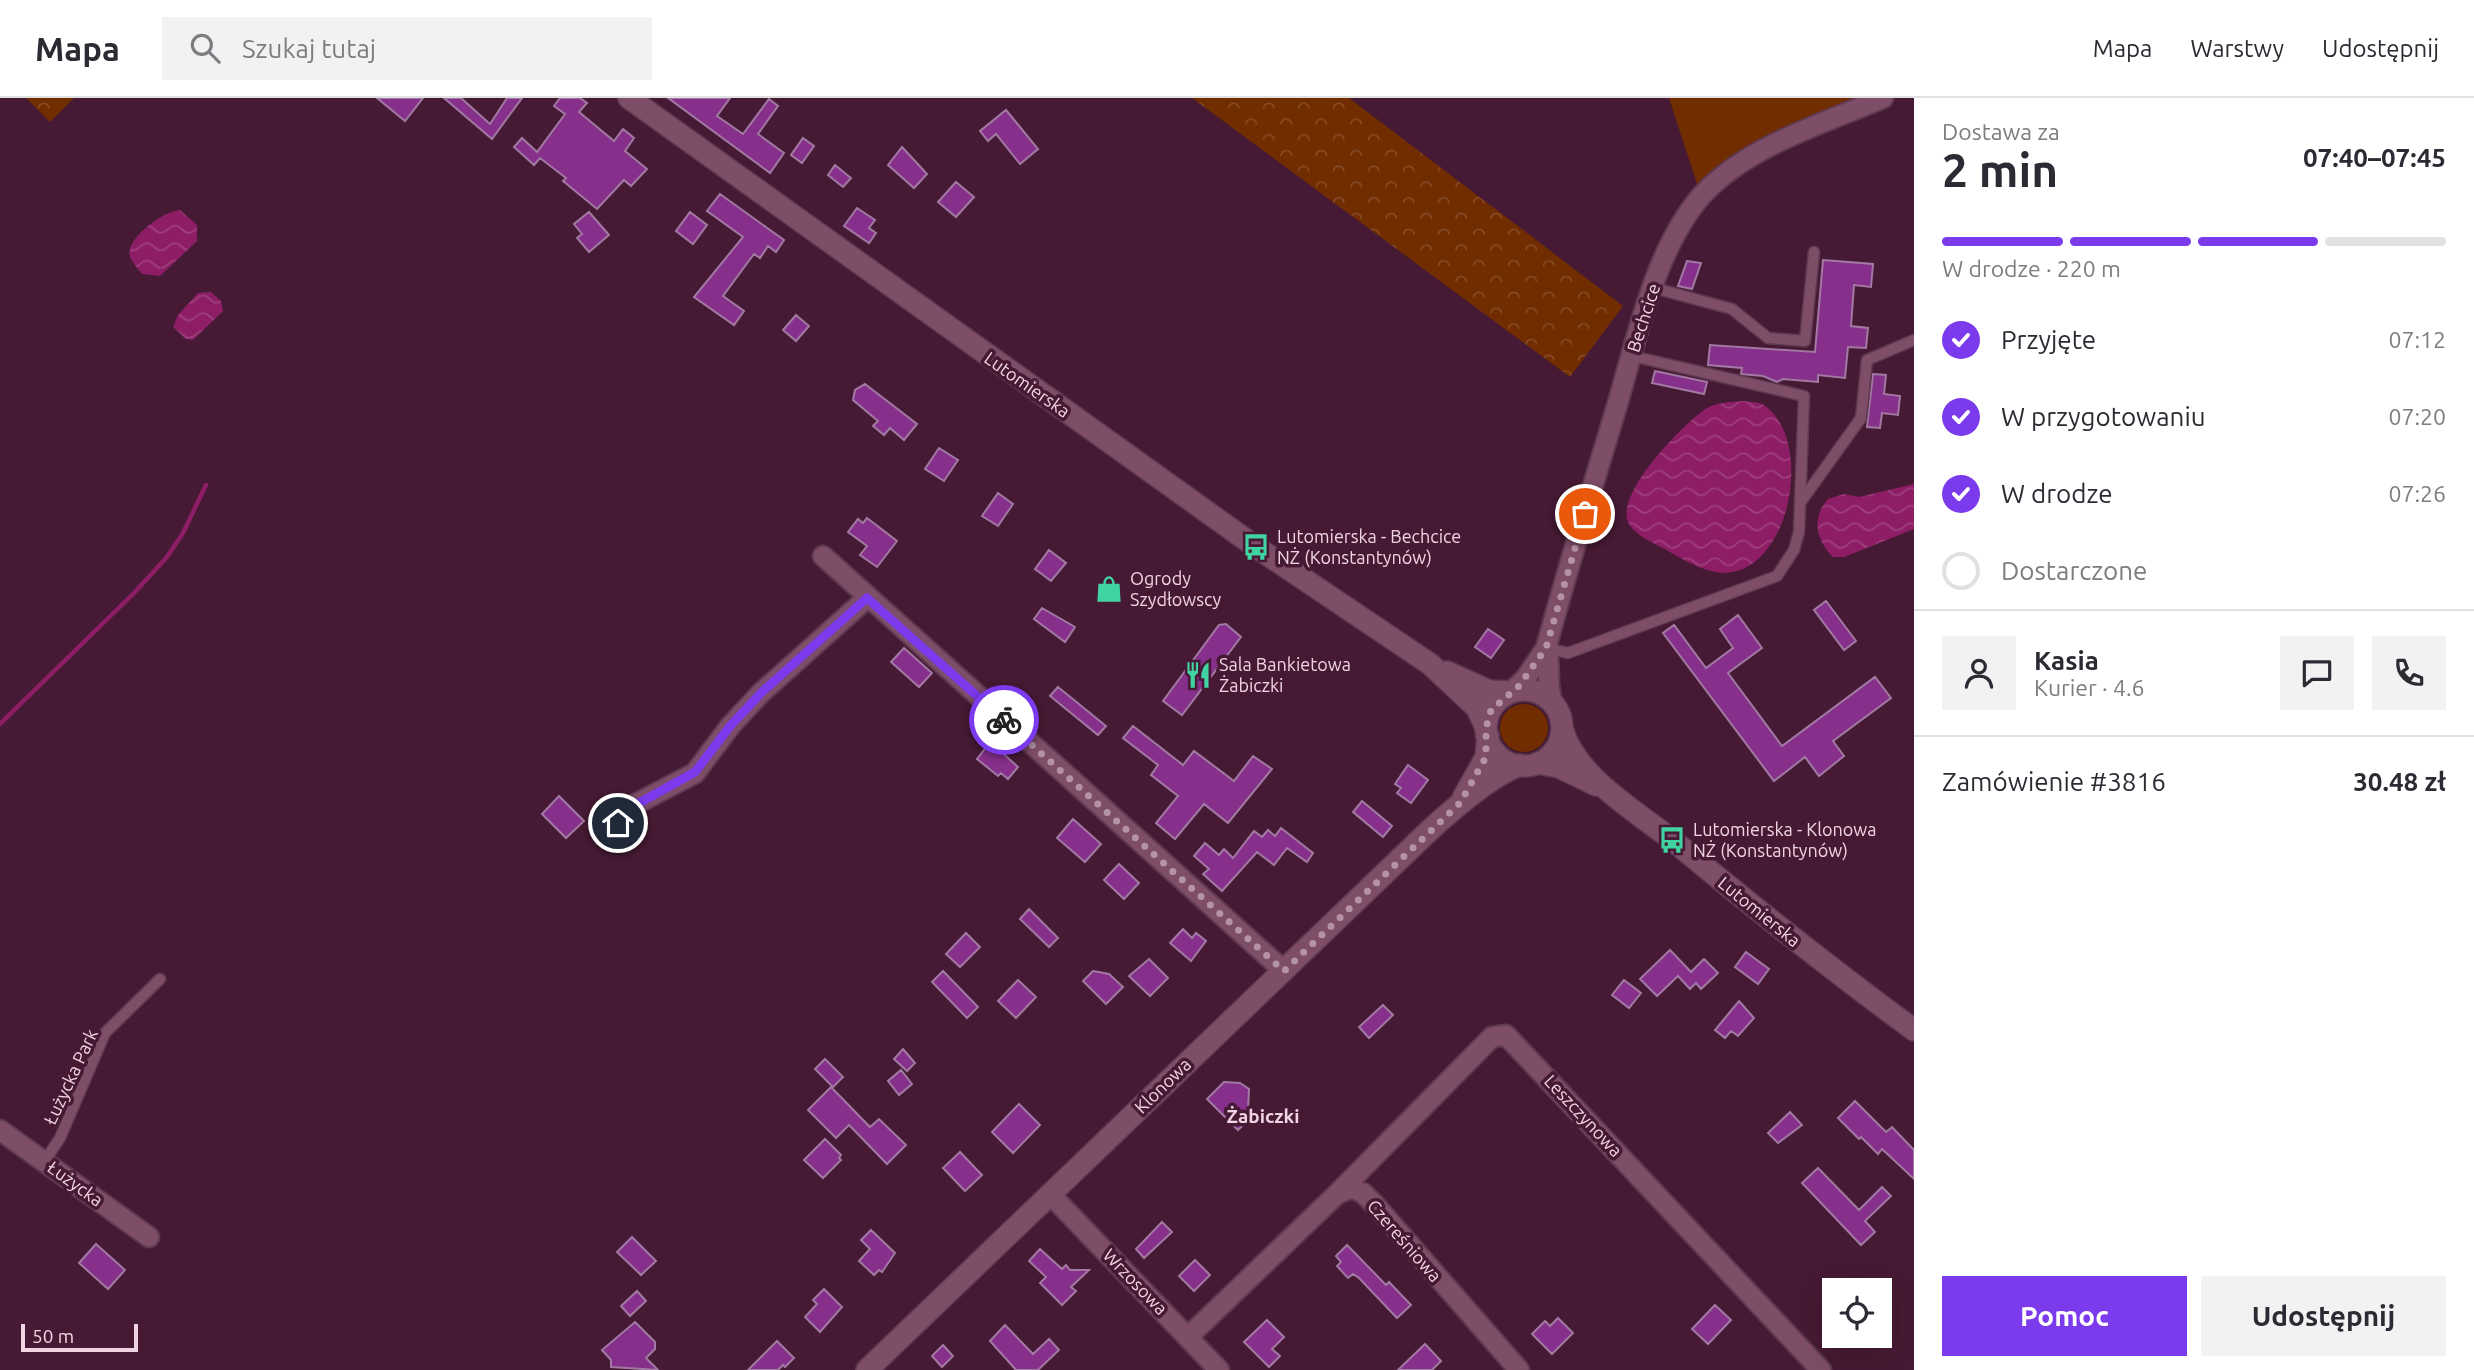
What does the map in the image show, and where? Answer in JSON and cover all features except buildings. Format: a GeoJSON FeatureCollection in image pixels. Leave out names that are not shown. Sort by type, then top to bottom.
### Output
{"type":"FeatureCollection","features":[{"type":"Feature","properties":{"kind":"main road","name":"Lutomierska"},"geometry":{"type":"LineString","coordinates":[[629,98],[1245,540],[1430,664],[1489,691],[1511,692]]}},
{"type":"Feature","properties":{"kind":"main road","name":"Lutomierska"},"geometry":{"type":"LineString","coordinates":[[1430,664],[1477,708],[1487,732]]}},
{"type":"Feature","properties":{"kind":"main road"},"geometry":{"type":"LineString","coordinates":[[1511,692],[1538,692],[1553,703],[1562,728],[1553,753],[1529,764],[1496,752],[1487,732],[1491,710],[1511,692]]}},
{"type":"Feature","properties":{"kind":"main road","name":"Lutomierska"},"geometry":{"type":"LineString","coordinates":[[1562,728],[1569,748],[1607,790],[1672,840],[1781,932],[1914,1030]]}},
{"type":"Feature","properties":{"kind":"main road","name":"Klonowa"},"geometry":{"type":"LineString","coordinates":[[1460,803],[1486,757],[1487,732]]}},
{"type":"Feature","properties":{"kind":"main road","name":"Lutomierska"},"geometry":{"type":"LineString","coordinates":[[1529,764],[1559,768],[1607,790]]}},
{"type":"Feature","properties":{"kind":"main road","name":"Klonowa"},"geometry":{"type":"LineString","coordinates":[[867,1370],[1460,803],[1502,773],[1529,764]]}},
{"type":"Feature","properties":{"kind":"street","name":"Bechcice"},"geometry":{"type":"LineString","coordinates":[[1511,692],[1525,679],[1546,648],[1632,356],[1654,288],[1681,222],[1710,186],[1754,154],[1883,98]]}},
{"type":"Feature","properties":{"kind":"street"},"geometry":{"type":"LineString","coordinates":[[823,556],[1284,971]]}},
{"type":"Feature","properties":{"kind":"street"},"geometry":{"type":"LineString","coordinates":[[618,823],[632,807],[695,772],[731,725],[761,693],[867,598]]}},
{"type":"Feature","properties":{"kind":"street","name":"Bechcice"},"geometry":{"type":"LineString","coordinates":[[1546,648],[1549,660],[1548,692],[1553,703]]}},
{"type":"Feature","properties":{"kind":"street","name":"Leszczynowa"},"geometry":{"type":"LineString","coordinates":[[1337,1194],[1492,1037],[1507,1035],[1821,1370]]}},
{"type":"Feature","properties":{"kind":"street","name":"Łużycka"},"geometry":{"type":"LineString","coordinates":[[0,1130],[149,1237]]}},
{"type":"Feature","properties":{"kind":"street","name":"Czereśniowa"},"geometry":{"type":"LineString","coordinates":[[1337,1194],[1351,1188],[1363,1193],[1519,1370]]}},
{"type":"Feature","properties":{"kind":"street","name":"Wrzosowa"},"geometry":{"type":"LineString","coordinates":[[1051,1194],[1219,1370]]}},
{"type":"Feature","properties":{"kind":"street"},"geometry":{"type":"LineString","coordinates":[[1188,1337],[1337,1194]]}},
{"type":"Feature","properties":{"kind":"lane"},"geometry":{"type":"LineString","coordinates":[[1654,288],[1732,309],[1768,338],[1805,341],[1814,252]]}},
{"type":"Feature","properties":{"kind":"lane"},"geometry":{"type":"LineString","coordinates":[[1800,503],[1861,418],[1867,360],[1914,340]]}},
{"type":"Feature","properties":{"kind":"lane"},"geometry":{"type":"LineString","coordinates":[[1546,648],[1568,653],[1777,576],[1794,550],[1800,503],[1804,396],[1632,356]]}},
{"type":"Feature","properties":{"kind":"lane","name":"Łużycka Park"},"geometry":{"type":"LineString","coordinates":[[44,1162],[60,1138],[106,1034],[160,979]]}},
{"type":"Feature","properties":{"kind":"green space"},"geometry":{"type":"Polygon","coordinates":[[[26,98],[74,98],[50,122],[26,98]]]}},
{"type":"Feature","properties":{"kind":"green space"},"geometry":{"type":"Polygon","coordinates":[[[1192,98],[1349,98],[1623,306],[1570,377],[1192,98]]]}},
{"type":"Feature","properties":{"kind":"green space"},"geometry":{"type":"Polygon","coordinates":[[[1669,98],[1860,98],[1698,187],[1669,98]]]}},
{"type":"Feature","properties":{"kind":"green space"},"geometry":{"type":"Polygon","coordinates":[[[1524,704],[1541,711],[1548,728],[1541,745],[1524,752],[1507,745],[1500,728],[1507,711],[1524,704]]]}},
{"type":"Feature","properties":{"kind":"water"},"geometry":{"type":"Polygon","coordinates":[[[180,210],[197,225],[197,241],[160,276],[142,274],[130,256],[132,243],[150,224],[166,214],[180,210]]]}},
{"type":"Feature","properties":{"kind":"water"},"geometry":{"type":"Polygon","coordinates":[[[211,292],[221,301],[223,311],[193,340],[186,339],[173,327],[178,315],[198,293],[211,292]]]}},
{"type":"Feature","properties":{"kind":"water"},"geometry":{"type":"Polygon","coordinates":[[[1744,401],[1764,405],[1780,424],[1789,449],[1791,478],[1787,508],[1776,535],[1761,557],[1740,570],[1715,572],[1692,564],[1640,535],[1628,522],[1627,509],[1632,494],[1654,459],[1683,428],[1711,406],[1744,401]]]}},
{"type":"Feature","properties":{"kind":"water"},"geometry":{"type":"Polygon","coordinates":[[[1914,484],[1914,529],[1844,557],[1833,557],[1827,550],[1819,536],[1818,522],[1819,514],[1828,499],[1844,494],[1859,497],[1914,484]]]}},
{"type":"Feature","properties":{"kind":"waterway"},"geometry":{"type":"LineString","coordinates":[[0,724],[134,593],[167,557],[183,533],[206,485]]}},
{"type":"Feature","properties":{"kind":"way so far"},"geometry":{"type":"LineString","coordinates":[[1004,720],[1284,971],[1460,803],[1486,757],[1486,728],[1491,710],[1496,702],[1519,686],[1537,657],[1546,648],[1585,514]]}},
{"type":"Feature","properties":{"kind":"place","name":"Lutomierska - Bechcice NŻ (Konstantynów)"},"geometry":{"type":"Point","coordinates":[1256,547]}},
{"type":"Feature","properties":{"kind":"place","name":"Ogrody Szydłowscy"},"geometry":{"type":"Point","coordinates":[1109,589]}},
{"type":"Feature","properties":{"kind":"place","name":"Sala Bankietowa Żabiczki"},"geometry":{"type":"Point","coordinates":[1198,675]}},
{"type":"Feature","properties":{"kind":"place","name":"Lutomierska - Klonowa NŻ (Konstantynów)"},"geometry":{"type":"Point","coordinates":[1672,840]}},
{"type":"Feature","properties":{"kind":"district","name":"Żabiczki"},"geometry":{"type":"Point","coordinates":[1263,1116]}},
{"type":"Feature","properties":{"kind":"route"},"geometry":{"type":"LineString","coordinates":[[618,823],[632,807],[695,772],[731,725],[761,693],[867,598],[1004,720]]}}]}
